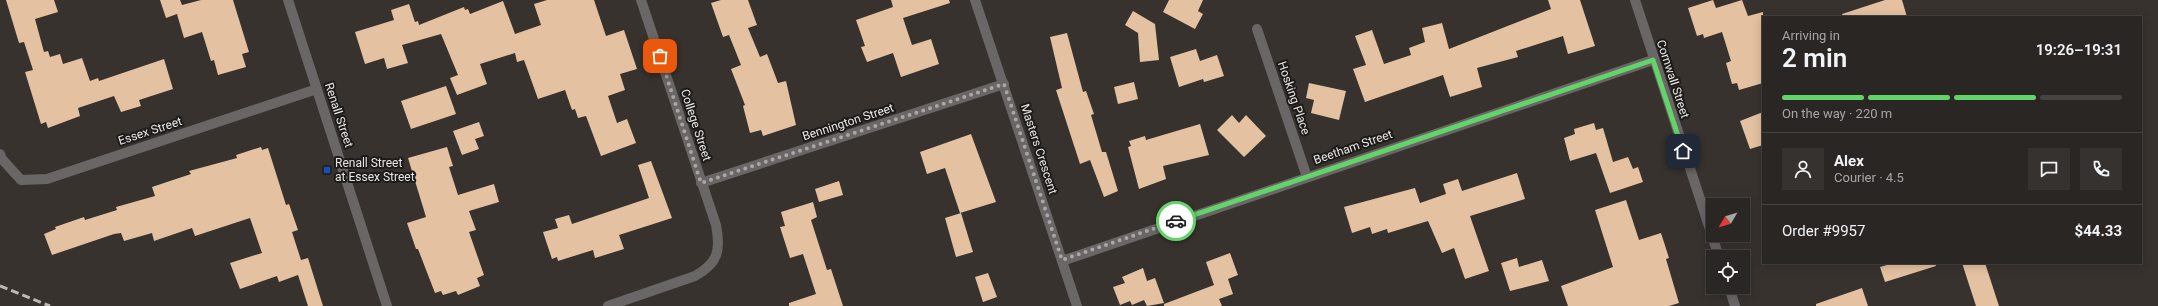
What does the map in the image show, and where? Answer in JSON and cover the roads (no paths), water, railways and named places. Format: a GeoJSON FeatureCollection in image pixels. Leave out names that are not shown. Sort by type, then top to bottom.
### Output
{"type":"FeatureCollection","features":[{"type":"Feature","properties":{"kind":"street","name":"Renall Street"},"geometry":{"type":"LineString","coordinates":[[288,0],[387,306]]}},
{"type":"Feature","properties":{"kind":"street","name":"College Street"},"geometry":{"type":"LineString","coordinates":[[608,306],[695,276],[706,270],[713,262],[718,252],[718,239],[701,183],[641,0]]}},
{"type":"Feature","properties":{"kind":"street","name":"Masters Crescent"},"geometry":{"type":"LineString","coordinates":[[975,0],[1077,306]]}},
{"type":"Feature","properties":{"kind":"street","name":"Cornwall Street"},"geometry":{"type":"LineString","coordinates":[[1635,0],[1653,60],[1716,250]]}},
{"type":"Feature","properties":{"kind":"street","name":"Hosking Place"},"geometry":{"type":"LineString","coordinates":[[1257,29],[1307,176]]}},
{"type":"Feature","properties":{"kind":"street","name":"Beetham Street"},"geometry":{"type":"LineString","coordinates":[[1062,260],[1653,60]]}},
{"type":"Feature","properties":{"kind":"street","name":"Bennington Street"},"geometry":{"type":"LineString","coordinates":[[701,183],[1004,84]]}},
{"type":"Feature","properties":{"kind":"street","name":"Essex Street"},"geometry":{"type":"LineString","coordinates":[[0,154],[21,180],[47,179],[317,89]]}},
{"type":"Feature","properties":{"kind":"street"},"geometry":{"type":"LineString","coordinates":[[1731,294],[1735,306]]}},
{"type":"Feature","properties":{"kind":"railway"},"geometry":{"type":"LineString","coordinates":[[0,286],[50,306]]}},
{"type":"Feature","properties":{"kind":"place","name":"Renall Street at Essex Street"},"geometry":{"type":"Point","coordinates":[327,170]}}]}
